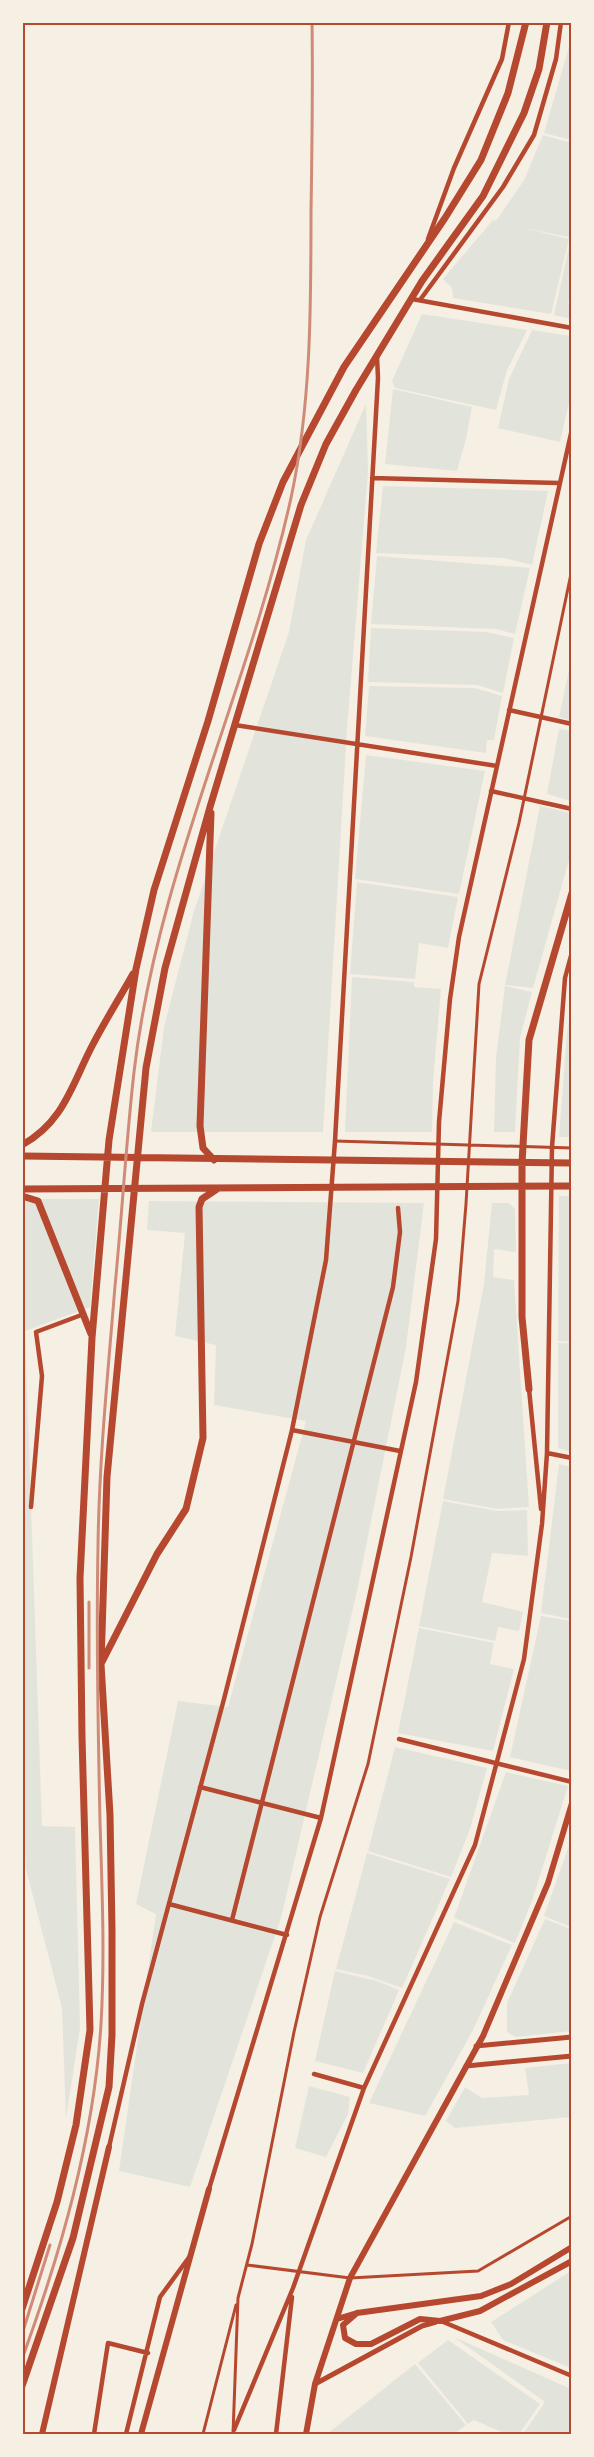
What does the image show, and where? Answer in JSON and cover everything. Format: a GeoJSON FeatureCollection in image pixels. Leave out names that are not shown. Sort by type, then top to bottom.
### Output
{"type":"FeatureCollection","features":[{"type":"Feature","properties":{"kind":"main road"},"geometry":{"type":"LineString","coordinates":[[22,2309],[54,2212],[68,2158],[76,2125],[90,2031],[80,1578],[92,1338],[109,1140],[136,969],[154,890],[208,721],[259,544],[283,482],[344,366],[481,160],[508,93],[526,22]]}},
{"type":"Feature","properties":{"kind":"main road"},"geometry":{"type":"LineString","coordinates":[[22,2386],[73,2238],[109,2087],[112,2035],[112,1918],[110,1815],[101,1664],[107,1477],[146,1068],[165,968],[301,505],[326,444],[377,356],[416,299],[422,281],[483,196],[524,113],[539,69],[547,22]]}},
{"type":"Feature","properties":{"kind":"main road"},"geometry":{"type":"LineString","coordinates":[[212,803],[200,1126],[203,1148],[214,1160]]}},
{"type":"Feature","properties":{"kind":"main road"},"geometry":{"type":"LineString","coordinates":[[529,1389],[522,1317],[525,1186],[523,1145],[529,1040],[572,893]]}},
{"type":"Feature","properties":{"kind":"main road"},"geometry":{"type":"LineString","coordinates":[[22,1145],[42,1133],[62,1111],[91,1049],[136,969]]}},
{"type":"Feature","properties":{"kind":"main road"},"geometry":{"type":"LineString","coordinates":[[22,1156],[572,1163]]}},
{"type":"Feature","properties":{"kind":"main road"},"geometry":{"type":"LineString","coordinates":[[22,1189],[572,1186]]}},
{"type":"Feature","properties":{"kind":"main road"},"geometry":{"type":"LineString","coordinates":[[101,1664],[157,1554],[186,1509],[202,1438],[199,1207],[202,1199],[217,1189]]}},
{"type":"Feature","properties":{"kind":"main road"},"geometry":{"type":"LineString","coordinates":[[22,1196],[38,1201],[92,1338]]}},
{"type":"Feature","properties":{"kind":"main road"},"geometry":{"type":"LineString","coordinates":[[306,2434],[315,2384],[350,2278],[483,2036],[548,1883],[568,1825],[572,1803]]}},
{"type":"Feature","properties":{"kind":"main road"},"geometry":{"type":"LineString","coordinates":[[42,2434],[109,2147]]}},
{"type":"Feature","properties":{"kind":"main road"},"geometry":{"type":"LineString","coordinates":[[141,2434],[209,2189]]}},
{"type":"Feature","properties":{"kind":"main road"},"geometry":{"type":"LineString","coordinates":[[337,2319],[357,2313],[481,2296],[511,2284],[572,2247]]}},
{"type":"Feature","properties":{"kind":"main road"},"geometry":{"type":"LineString","coordinates":[[357,2313],[343,2325],[345,2338],[356,2344],[371,2344],[420,2319],[440,2321],[480,2311],[572,2262]]}},
{"type":"Feature","properties":{"kind":"street"},"geometry":{"type":"LineString","coordinates":[[425,246],[454,168],[502,59],[509,22]]}},
{"type":"Feature","properties":{"kind":"street"},"geometry":{"type":"LineString","coordinates":[[561,22],[556,59],[534,135],[503,187],[416,299],[572,328]]}},
{"type":"Feature","properties":{"kind":"street"},"geometry":{"type":"LineString","coordinates":[[109,2147],[142,2004],[292,1430],[326,1260],[335,1141],[378,378],[377,356]]}},
{"type":"Feature","properties":{"kind":"street"},"geometry":{"type":"LineString","coordinates":[[209,2189],[321,1818],[416,1382],[436,1239],[439,1144],[450,999],[459,937],[572,429]]}},
{"type":"Feature","properties":{"kind":"street"},"geometry":{"type":"LineString","coordinates":[[372,478],[559,483]]}},
{"type":"Feature","properties":{"kind":"street"},"geometry":{"type":"LineString","coordinates":[[202,2434],[252,2244],[294,2032],[318,1928],[368,1764],[411,1557],[458,1301],[466,1204],[478,984],[524,798],[572,569]]}},
{"type":"Feature","properties":{"kind":"street"},"geometry":{"type":"LineString","coordinates":[[509,710],[572,724]]}},
{"type":"Feature","properties":{"kind":"street"},"geometry":{"type":"LineString","coordinates":[[235,725],[497,765]]}},
{"type":"Feature","properties":{"kind":"street"},"geometry":{"type":"LineString","coordinates":[[491,791],[572,808]]}},
{"type":"Feature","properties":{"kind":"street"},"geometry":{"type":"LineString","coordinates":[[233,2432],[293,2288],[364,2088],[475,1845],[524,1659],[542,1524],[547,1453],[552,1147],[565,978],[572,952]]}},
{"type":"Feature","properties":{"kind":"street"},"geometry":{"type":"LineString","coordinates":[[335,1141],[572,1148]]}},
{"type":"Feature","properties":{"kind":"street"},"geometry":{"type":"LineString","coordinates":[[232,1920],[393,1287],[400,1233],[398,1208]]}},
{"type":"Feature","properties":{"kind":"street"},"geometry":{"type":"LineString","coordinates":[[31,1507],[42,1376],[36,1332],[84,1314]]}},
{"type":"Feature","properties":{"kind":"street"},"geometry":{"type":"LineString","coordinates":[[529,1389],[542,1524]]}},
{"type":"Feature","properties":{"kind":"street"},"geometry":{"type":"LineString","coordinates":[[292,1430],[400,1451]]}},
{"type":"Feature","properties":{"kind":"street"},"geometry":{"type":"LineString","coordinates":[[547,1453],[572,1458]]}},
{"type":"Feature","properties":{"kind":"street"},"geometry":{"type":"LineString","coordinates":[[399,1739],[572,1782]]}},
{"type":"Feature","properties":{"kind":"street"},"geometry":{"type":"LineString","coordinates":[[200,1787],[321,1818]]}},
{"type":"Feature","properties":{"kind":"street"},"geometry":{"type":"LineString","coordinates":[[169,1904],[287,1935]]}},
{"type":"Feature","properties":{"kind":"street"},"geometry":{"type":"LineString","coordinates":[[476,2046],[572,2037]]}},
{"type":"Feature","properties":{"kind":"street"},"geometry":{"type":"LineString","coordinates":[[466,2066],[572,2056]]}},
{"type":"Feature","properties":{"kind":"street"},"geometry":{"type":"LineString","coordinates":[[314,2074],[364,2088]]}},
{"type":"Feature","properties":{"kind":"street"},"geometry":{"type":"LineString","coordinates":[[246,2265],[350,2278],[478,2271],[572,2216]]}},
{"type":"Feature","properties":{"kind":"street"},"geometry":{"type":"LineString","coordinates":[[126,2434],[148,2353],[160,2297],[191,2254]]}},
{"type":"Feature","properties":{"kind":"street"},"geometry":{"type":"LineString","coordinates":[[276,2434],[293,2288]]}},
{"type":"Feature","properties":{"kind":"street"},"geometry":{"type":"LineString","coordinates":[[233,2432],[238,2298]]}},
{"type":"Feature","properties":{"kind":"street"},"geometry":{"type":"LineString","coordinates":[[315,2384],[422,2326],[440,2321],[572,2376]]}},
{"type":"Feature","properties":{"kind":"street"},"geometry":{"type":"LineString","coordinates":[[94,2434],[108,2343],[148,2353]]}},
{"type":"Feature","properties":{"kind":"shaded area"},"geometry":{"type":"Polygon","coordinates":[[[571,40],[571,140],[544,133],[571,40]]]}},
{"type":"Feature","properties":{"kind":"shaded area"},"geometry":{"type":"Polygon","coordinates":[[[543,135],[572,143],[572,225],[569,237],[524,228],[569,239],[551,314],[453,298],[452,288],[443,279],[493,220],[496,221],[524,180],[543,135]]]}},
{"type":"Feature","properties":{"kind":"shaded area"},"geometry":{"type":"Polygon","coordinates":[[[571,238],[571,286],[568,303],[571,304],[571,319],[554,315],[571,238]]]}},
{"type":"Feature","properties":{"kind":"shaded area"},"geometry":{"type":"Polygon","coordinates":[[[422,314],[527,330],[507,370],[496,410],[395,388],[392,381],[422,314]]]}},
{"type":"Feature","properties":{"kind":"shaded area"},"geometry":{"type":"Polygon","coordinates":[[[532,330],[571,336],[571,394],[560,442],[498,428],[509,379],[532,330]]]}},
{"type":"Feature","properties":{"kind":"shaded area"},"geometry":{"type":"Polygon","coordinates":[[[393,389],[472,407],[457,471],[385,464],[393,389]]]}},
{"type":"Feature","properties":{"kind":"shaded area"},"geometry":{"type":"Polygon","coordinates":[[[366,404],[368,472],[347,729],[323,1132],[151,1132],[164,1027],[194,911],[289,632],[306,540],[366,404]]]}},
{"type":"Feature","properties":{"kind":"shaded area"},"geometry":{"type":"Polygon","coordinates":[[[383,486],[548,491],[532,565],[504,558],[376,553],[383,486]]]}},
{"type":"Feature","properties":{"kind":"shaded area"},"geometry":{"type":"Polygon","coordinates":[[[377,556],[530,568],[515,634],[496,629],[371,624],[377,556]]]}},
{"type":"Feature","properties":{"kind":"shaded area"},"geometry":{"type":"Polygon","coordinates":[[[371,628],[486,632],[514,638],[503,693],[477,685],[368,682],[371,628]]]}},
{"type":"Feature","properties":{"kind":"shaded area"},"geometry":{"type":"Polygon","coordinates":[[[571,661],[572,721],[559,717],[571,661]]]}},
{"type":"Feature","properties":{"kind":"shaded area"},"geometry":{"type":"Polygon","coordinates":[[[369,686],[475,688],[502,696],[494,740],[487,740],[486,753],[365,736],[369,686]]]}},
{"type":"Feature","properties":{"kind":"shaded area"},"geometry":{"type":"Polygon","coordinates":[[[559,729],[571,731],[571,801],[547,794],[559,729]]]}},
{"type":"Feature","properties":{"kind":"shaded area"},"geometry":{"type":"Polygon","coordinates":[[[366,755],[485,771],[459,894],[355,879],[366,755]]]}},
{"type":"Feature","properties":{"kind":"shaded area"},"geometry":{"type":"Polygon","coordinates":[[[540,806],[571,813],[571,853],[533,988],[505,985],[540,806]]]}},
{"type":"Feature","properties":{"kind":"shaded area"},"geometry":{"type":"Polygon","coordinates":[[[357,882],[458,897],[448,948],[419,943],[415,979],[350,974],[357,882]]]}},
{"type":"Feature","properties":{"kind":"shaded area"},"geometry":{"type":"Polygon","coordinates":[[[352,977],[414,982],[414,987],[441,989],[433,1082],[432,1132],[345,1132],[352,977]]]}},
{"type":"Feature","properties":{"kind":"shaded area"},"geometry":{"type":"Polygon","coordinates":[[[505,986],[532,992],[520,1038],[515,1132],[494,1132],[496,1058],[505,986]]]}},
{"type":"Feature","properties":{"kind":"shaded area"},"geometry":{"type":"Polygon","coordinates":[[[571,1008],[571,1137],[559,1137],[567,1033],[571,1008]]]}},
{"type":"Feature","properties":{"kind":"shaded area"},"geometry":{"type":"Polygon","coordinates":[[[559,1196],[571,1196],[571,1342],[558,1341],[559,1196]]]}},
{"type":"Feature","properties":{"kind":"shaded area"},"geometry":{"type":"Polygon","coordinates":[[[22,1199],[99,1199],[90,1307],[25,1331],[42,1826],[75,1827],[80,2028],[66,2119],[62,2008],[26,1869],[23,1791],[22,1199]]]}},
{"type":"Feature","properties":{"kind":"shaded area"},"geometry":{"type":"Polygon","coordinates":[[[149,1201],[424,1203],[406,1347],[357,1591],[281,1918],[190,2187],[119,2171],[156,1914],[136,1904],[178,1701],[228,1707],[306,1421],[214,1405],[216,1345],[175,1336],[185,1233],[147,1230],[149,1201]]]}},
{"type":"Feature","properties":{"kind":"shaded area"},"geometry":{"type":"Polygon","coordinates":[[[492,1203],[509,1203],[515,1209],[516,1252],[494,1249],[493,1277],[514,1280],[529,1507],[497,1509],[443,1499],[484,1284],[492,1203]]]}},
{"type":"Feature","properties":{"kind":"shaded area"},"geometry":{"type":"Polygon","coordinates":[[[558,1343],[571,1343],[571,1452],[558,1448],[558,1343]]]}},
{"type":"Feature","properties":{"kind":"shaded area"},"geometry":{"type":"Polygon","coordinates":[[[559,1464],[571,1467],[571,1619],[541,1613],[559,1464]]]}},
{"type":"Feature","properties":{"kind":"shaded area"},"geometry":{"type":"Polygon","coordinates":[[[443,1501],[497,1511],[527,1510],[528,1556],[492,1553],[482,1602],[523,1612],[519,1631],[498,1627],[495,1641],[419,1626],[443,1501]]]}},
{"type":"Feature","properties":{"kind":"shaded area"},"geometry":{"type":"Polygon","coordinates":[[[541,1616],[571,1621],[571,1771],[510,1757],[541,1616]]]}},
{"type":"Feature","properties":{"kind":"shaded area"},"geometry":{"type":"Polygon","coordinates":[[[419,1628],[494,1643],[490,1664],[514,1669],[493,1751],[398,1733],[419,1628]]]}},
{"type":"Feature","properties":{"kind":"shaded area"},"geometry":{"type":"Polygon","coordinates":[[[395,1747],[487,1768],[470,1829],[451,1877],[368,1851],[395,1747]]]}},
{"type":"Feature","properties":{"kind":"shaded area"},"geometry":{"type":"Polygon","coordinates":[[[506,1772],[568,1786],[532,1901],[515,1943],[454,1918],[506,1772]]]}},
{"type":"Feature","properties":{"kind":"shaded area"},"geometry":{"type":"Polygon","coordinates":[[[571,1840],[572,1927],[544,1916],[571,1840]]]}},
{"type":"Feature","properties":{"kind":"shaded area"},"geometry":{"type":"Polygon","coordinates":[[[367,1853],[450,1879],[402,1988],[368,1976],[336,1969],[367,1853]]]}},
{"type":"Feature","properties":{"kind":"shaded area"},"geometry":{"type":"Polygon","coordinates":[[[545,1919],[571,1929],[571,2031],[516,2037],[507,2032],[507,2003],[545,1919]]]}},
{"type":"Feature","properties":{"kind":"shaded area"},"geometry":{"type":"Polygon","coordinates":[[[454,1922],[512,1945],[473,2030],[425,2116],[369,2103],[454,1922]]]}},
{"type":"Feature","properties":{"kind":"shaded area"},"geometry":{"type":"Polygon","coordinates":[[[335,1971],[377,1981],[399,1990],[363,2073],[315,2061],[335,1971]]]}},
{"type":"Feature","properties":{"kind":"shaded area"},"geometry":{"type":"Polygon","coordinates":[[[571,2063],[571,2117],[455,2128],[446,2121],[465,2087],[482,2098],[529,2095],[525,2068],[571,2063]]]}},
{"type":"Feature","properties":{"kind":"shaded area"},"geometry":{"type":"Polygon","coordinates":[[[309,2086],[350,2097],[348,2114],[326,2157],[295,2148],[309,2086]]]}},
{"type":"Feature","properties":{"kind":"shaded area"},"geometry":{"type":"Polygon","coordinates":[[[571,2271],[571,2368],[503,2340],[491,2322],[571,2271]]]}},
{"type":"Feature","properties":{"kind":"shaded area"},"geometry":{"type":"Polygon","coordinates":[[[454,2337],[571,2389],[571,2434],[523,2434],[545,2402],[454,2337]]]}},
{"type":"Feature","properties":{"kind":"shaded area"},"geometry":{"type":"Polygon","coordinates":[[[448,2340],[540,2404],[519,2434],[506,2434],[474,2420],[468,2424],[418,2363],[448,2340]]]}},
{"type":"Feature","properties":{"kind":"shaded area"},"geometry":{"type":"Polygon","coordinates":[[[415,2364],[466,2425],[454,2434],[327,2434],[415,2364]]]}},
{"type":"Feature","properties":{"kind":"railway"},"geometry":{"type":"LineString","coordinates":[[22,2359],[50,2278],[83,2152],[97,2067],[101,2024],[103,1948],[97,1581],[99,1514],[107,1384],[134,1072],[146,998],[162,926],[182,854],[252,642],[273,570],[298,463],[303,428],[310,320],[312,22]]}},
{"type":"Feature","properties":{"kind":"railway"},"geometry":{"type":"LineString","coordinates":[[89,1602],[89,1668]]}},
{"type":"Feature","properties":{"kind":"railway"},"geometry":{"type":"LineString","coordinates":[[24,2328],[50,2245]]}}]}
